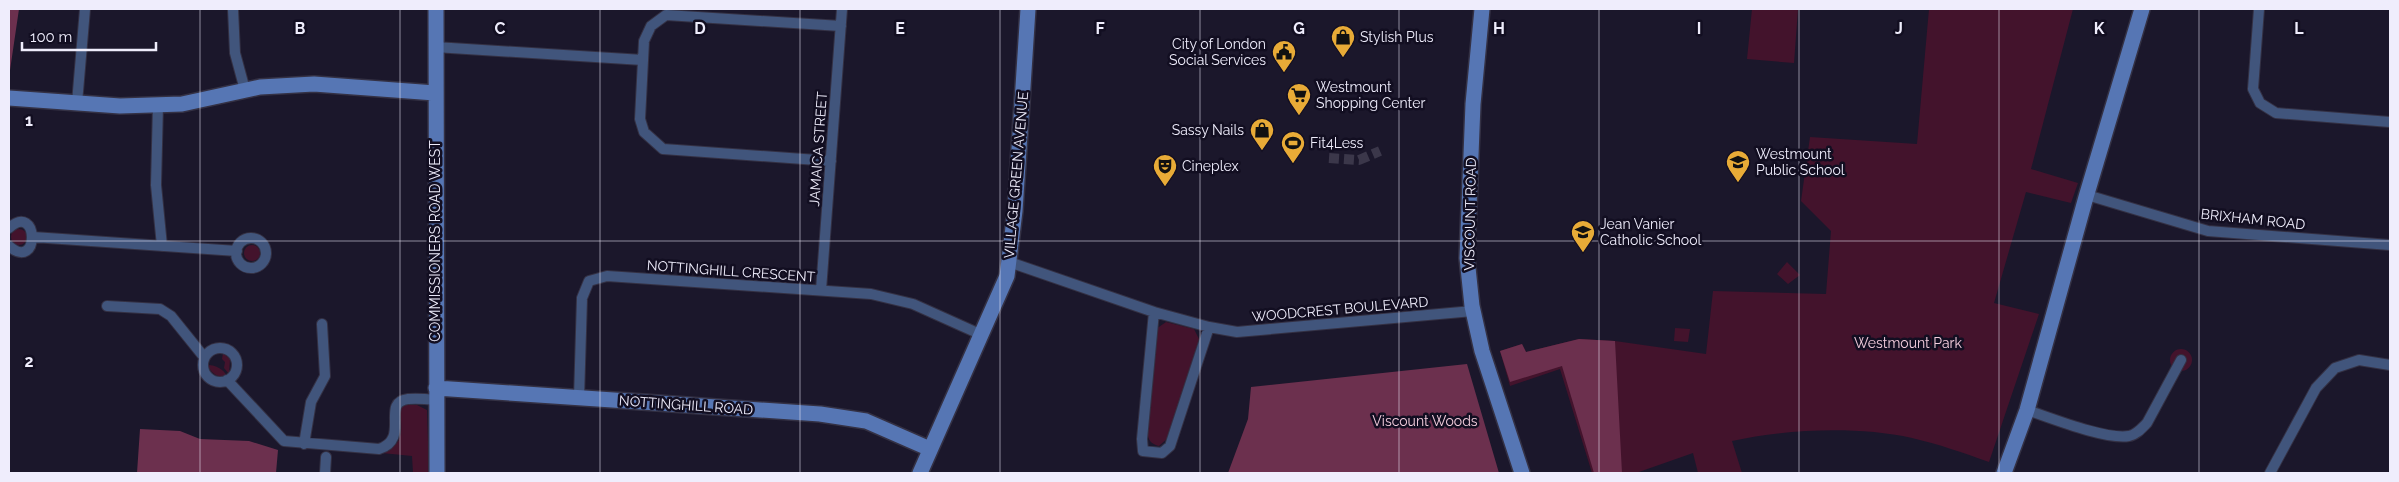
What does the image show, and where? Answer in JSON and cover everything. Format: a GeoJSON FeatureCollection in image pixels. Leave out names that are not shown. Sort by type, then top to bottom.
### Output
{"type":"FeatureCollection","features":[{"type":"Feature","properties":{"kind":"street"},"geometry":{"type":"LineString","coordinates":[[77,103],[85,9]]}},
{"type":"Feature","properties":{"kind":"street"},"geometry":{"type":"LineString","coordinates":[[233,9],[235,53],[244,90]]}},
{"type":"Feature","properties":{"kind":"street","name":"COMMISSIONERS ROAD WEST"},"geometry":{"type":"LineString","coordinates":[[436,9],[437,473]]}},
{"type":"Feature","properties":{"kind":"street","name":"JAMAICA STREET"},"geometry":{"type":"LineString","coordinates":[[821,290],[842,9]]}},
{"type":"Feature","properties":{"kind":"street","name":"VILLAGE GREEN AVENUE"},"geometry":{"type":"LineString","coordinates":[[920,473],[1007,276],[1015,211],[1028,9]]}},
{"type":"Feature","properties":{"kind":"street","name":"VISCOUNT ROAD"},"geometry":{"type":"LineString","coordinates":[[1482,9],[1473,104],[1468,191],[1467,258],[1473,311],[1482,352],[1522,473]]}},
{"type":"Feature","properties":{"kind":"street"},"geometry":{"type":"LineString","coordinates":[[2004,473],[2027,410],[2087,195],[2142,9]]}},
{"type":"Feature","properties":{"kind":"street"},"geometry":{"type":"LineString","coordinates":[[2259,9],[2254,89],[2260,103],[2276,113],[2390,122]]}},
{"type":"Feature","properties":{"kind":"street"},"geometry":{"type":"LineString","coordinates":[[831,161],[663,148],[644,132],[640,119],[644,41],[651,26],[666,15],[841,26]]}},
{"type":"Feature","properties":{"kind":"street"},"geometry":{"type":"LineString","coordinates":[[435,47],[643,60]]}},
{"type":"Feature","properties":{"kind":"street"},"geometry":{"type":"LineString","coordinates":[[9,98],[120,106],[182,104],[260,87],[314,84],[435,93]]}},
{"type":"Feature","properties":{"kind":"street"},"geometry":{"type":"LineString","coordinates":[[158,105],[156,185],[162,246]]}},
{"type":"Feature","properties":{"kind":"street","name":"BRIXHAM ROAD"},"geometry":{"type":"LineString","coordinates":[[2087,195],[2208,231],[2390,245]]}},
{"type":"Feature","properties":{"kind":"street"},"geometry":{"type":"LineString","coordinates":[[9,228],[14,224],[23,223],[30,228],[34,236],[30,246],[23,250],[13,250],[9,246]]}},
{"type":"Feature","properties":{"kind":"street"},"geometry":{"type":"LineString","coordinates":[[34,236],[237,251]]}},
{"type":"Feature","properties":{"kind":"street","name":"WOODCREST BOULEVARD"},"geometry":{"type":"LineString","coordinates":[[1009,262],[1154,312],[1209,327],[1237,332],[1473,311]]}},
{"type":"Feature","properties":{"kind":"street","name":"NOTTINGHILL CRESCENT"},"geometry":{"type":"LineString","coordinates":[[579,398],[582,298],[589,281],[607,276],[871,294],[913,304],[982,335]]}},
{"type":"Feature","properties":{"kind":"street"},"geometry":{"type":"LineString","coordinates":[[107,306],[160,309],[171,316],[204,357]]}},
{"type":"Feature","properties":{"kind":"street"},"geometry":{"type":"LineString","coordinates":[[1154,312],[1142,439],[1144,450],[1162,453],[1170,446],[1209,327]]}},
{"type":"Feature","properties":{"kind":"street"},"geometry":{"type":"LineString","coordinates":[[304,444],[311,402],[325,376],[322,324]]}},
{"type":"Feature","properties":{"kind":"street"},"geometry":{"type":"LineString","coordinates":[[212,348],[230,350],[237,366],[232,377],[217,382],[207,377],[202,368],[204,357],[212,348]]}},
{"type":"Feature","properties":{"kind":"street"},"geometry":{"type":"LineString","coordinates":[[2027,410],[2113,436],[2130,436],[2140,431],[2147,423],[2181,360]]}},
{"type":"Feature","properties":{"kind":"street"},"geometry":{"type":"LineString","coordinates":[[2270,473],[2316,388],[2336,368],[2359,360],[2390,365]]}},
{"type":"Feature","properties":{"kind":"street"},"geometry":{"type":"LineString","coordinates":[[227,380],[276,435],[284,441],[304,444],[379,449],[389,446],[395,438],[395,412],[398,403],[406,398],[436,394]]}},
{"type":"Feature","properties":{"kind":"street","name":"NOTTINGHILL ROAD"},"geometry":{"type":"LineString","coordinates":[[436,394],[579,398],[820,414],[866,421],[930,449]]}},
{"type":"Feature","properties":{"kind":"street"},"geometry":{"type":"LineString","coordinates":[[325,473],[326,457]]}},
{"type":"Feature","properties":{"kind":"green space"},"geometry":{"type":"Polygon","coordinates":[[[9,9],[19,9],[9,77],[9,9]]]}},
{"type":"Feature","properties":{"kind":"green space"},"geometry":{"type":"Polygon","coordinates":[[[1752,9],[1798,9],[1794,63],[1747,59],[1752,9]]]}},
{"type":"Feature","properties":{"kind":"green space","name":"Westmount Park"},"geometry":{"type":"Polygon","coordinates":[[[1929,9],[2073,9],[2031,169],[2078,183],[2071,203],[2026,192],[1994,303],[2039,314],[1989,462],[1941,446],[1891,434],[1822,431],[1776,434],[1732,441],[1742,473],[1698,473],[1693,453],[1636,473],[1592,473],[1560,369],[1510,386],[1500,351],[1522,344],[1526,352],[1579,339],[1615,341],[1706,354],[1713,291],[1826,294],[1831,231],[1801,201],[1810,137],[1917,144],[1929,9]]]}},
{"type":"Feature","properties":{"kind":"green space"},"geometry":{"type":"Polygon","coordinates":[[[19,229],[25,231],[27,237],[25,243],[19,245],[13,243],[11,237],[13,231],[19,229]]]}},
{"type":"Feature","properties":{"kind":"green space"},"geometry":{"type":"Polygon","coordinates":[[[252,245],[260,253],[252,261],[244,253],[252,245]]]}},
{"type":"Feature","properties":{"kind":"green space"},"geometry":{"type":"Polygon","coordinates":[[[1787,262],[1800,275],[1788,284],[1777,274],[1787,262]]]}},
{"type":"Feature","properties":{"kind":"green space"},"geometry":{"type":"Polygon","coordinates":[[[1166,322],[1194,329],[1199,339],[1170,436],[1159,446],[1149,439],[1147,427],[1156,329],[1166,322]]]}},
{"type":"Feature","properties":{"kind":"green space"},"geometry":{"type":"Polygon","coordinates":[[[1675,328],[1690,329],[1688,342],[1674,341],[1675,328]]]}},
{"type":"Feature","properties":{"kind":"green space"},"geometry":{"type":"Polygon","coordinates":[[[1579,339],[1615,341],[1622,473],[1594,473],[1562,366],[1510,382],[1500,351],[1522,344],[1526,352],[1579,339]]]}},
{"type":"Feature","properties":{"kind":"green space"},"geometry":{"type":"Polygon","coordinates":[[[2181,349],[2189,352],[2192,360],[2189,368],[2181,371],[2173,368],[2170,360],[2173,352],[2181,349]]]}},
{"type":"Feature","properties":{"kind":"green space"},"geometry":{"type":"Polygon","coordinates":[[[223,353],[230,359],[229,374],[224,368],[223,353]]]}},
{"type":"Feature","properties":{"kind":"green space","name":"Viscount Woods"},"geometry":{"type":"Polygon","coordinates":[[[1467,364],[1499,473],[1228,473],[1248,419],[1251,387],[1467,364]]]}},
{"type":"Feature","properties":{"kind":"green space"},"geometry":{"type":"Polygon","coordinates":[[[208,365],[219,368],[227,376],[215,375],[208,365]]]}},
{"type":"Feature","properties":{"kind":"green space"},"geometry":{"type":"Polygon","coordinates":[[[404,405],[417,405],[427,410],[429,473],[413,473],[412,456],[382,453],[390,449],[399,440],[401,435],[401,407],[404,405]]]}},
{"type":"Feature","properties":{"kind":"green space"},"geometry":{"type":"Polygon","coordinates":[[[140,429],[180,431],[200,439],[249,441],[278,450],[276,473],[137,473],[140,429]]]}},
{"type":"Feature","properties":{"kind":"tunnel"},"geometry":{"type":"LineString","coordinates":[[1329,158],[1359,160],[1380,151]]}},
{"type":"Feature","properties":{"kind":"place","name":"Stylish Plus"},"geometry":{"type":"Point","coordinates":[1343,58]}},
{"type":"Feature","properties":{"kind":"place","name":"City of London Social Services"},"geometry":{"type":"Point","coordinates":[1284,73]}},
{"type":"Feature","properties":{"kind":"place","name":"Westmount Shopping Center"},"geometry":{"type":"Point","coordinates":[1299,116]}},
{"type":"Feature","properties":{"kind":"place","name":"Sassy Nails"},"geometry":{"type":"Point","coordinates":[1262,151]}},
{"type":"Feature","properties":{"kind":"place","name":"Fit4Less"},"geometry":{"type":"Point","coordinates":[1293,164]}},
{"type":"Feature","properties":{"kind":"place","name":"Westmount Public School"},"geometry":{"type":"Point","coordinates":[1738,183]}},
{"type":"Feature","properties":{"kind":"place","name":"Cineplex"},"geometry":{"type":"Point","coordinates":[1165,187]}},
{"type":"Feature","properties":{"kind":"place","name":"Jean Vanier Catholic School"},"geometry":{"type":"Point","coordinates":[1583,253]}}]}
